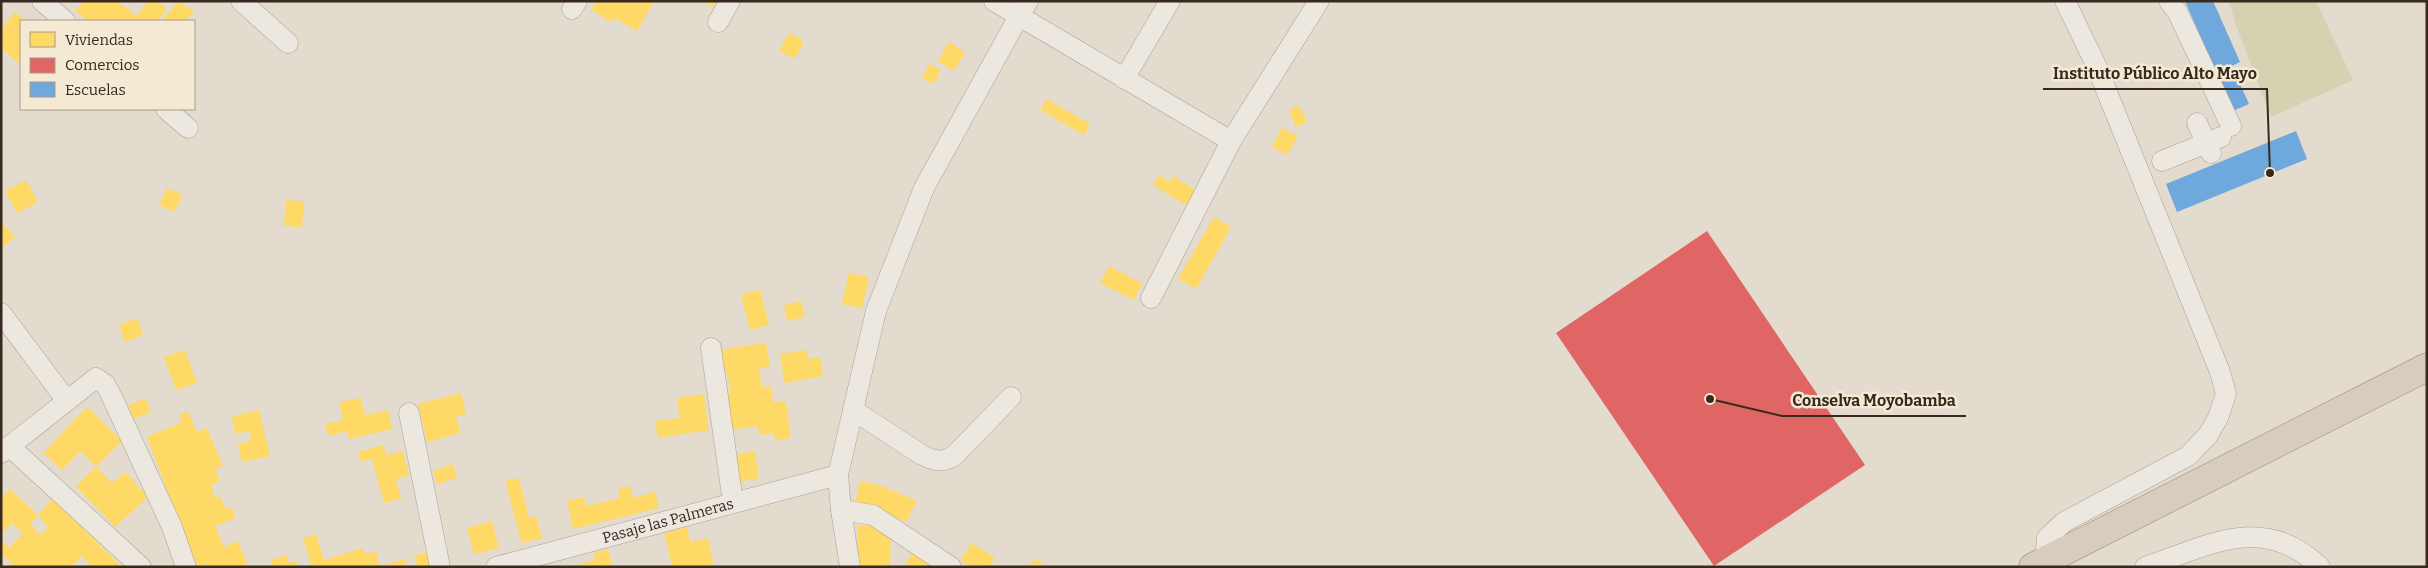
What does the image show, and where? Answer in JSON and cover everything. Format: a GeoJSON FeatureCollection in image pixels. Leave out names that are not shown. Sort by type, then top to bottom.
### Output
{"type":"FeatureCollection","features":[{"type":"Feature","properties":{"kind":"highway"},"geometry":{"type":"LineString","coordinates":[[2039,563],[2427,367]]}},
{"type":"Feature","properties":{"kind":"street"},"geometry":{"type":"LineString","coordinates":[[42,1],[64,20]]}},
{"type":"Feature","properties":{"kind":"street"},"geometry":{"type":"LineString","coordinates":[[241,1],[288,43]]}},
{"type":"Feature","properties":{"kind":"street"},"geometry":{"type":"LineString","coordinates":[[718,22],[730,1]]}},
{"type":"Feature","properties":{"kind":"street"},"geometry":{"type":"LineString","coordinates":[[994,1],[1023,9],[1124,79],[1231,142]]}},
{"type":"Feature","properties":{"kind":"street"},"geometry":{"type":"LineString","coordinates":[[1124,79],[1170,1]]}},
{"type":"Feature","properties":{"kind":"street"},"geometry":{"type":"LineString","coordinates":[[1150,298],[1231,142],[1318,1]]}},
{"type":"Feature","properties":{"kind":"street"},"geometry":{"type":"LineString","coordinates":[[2039,563],[2047,538],[2064,522],[2188,456],[2208,435],[2215,423],[2226,394],[2220,372],[2096,65],[2066,1]]}},
{"type":"Feature","properties":{"kind":"street"},"geometry":{"type":"LineString","coordinates":[[2169,1],[2178,13],[2222,140]]}},
{"type":"Feature","properties":{"kind":"street"},"geometry":{"type":"LineString","coordinates":[[850,567],[841,510],[838,475],[876,311],[924,188],[1023,9]]}},
{"type":"Feature","properties":{"kind":"street"},"geometry":{"type":"LineString","coordinates":[[167,110],[188,128]]}},
{"type":"Feature","properties":{"kind":"street"},"geometry":{"type":"LineString","coordinates":[[2196,122],[2222,140]]}},
{"type":"Feature","properties":{"kind":"street"},"geometry":{"type":"LineString","coordinates":[[2162,162],[2222,140]]}},
{"type":"Feature","properties":{"kind":"street"},"geometry":{"type":"LineString","coordinates":[[1,313],[67,400]]}},
{"type":"Feature","properties":{"kind":"street"},"geometry":{"type":"LineString","coordinates":[[711,348],[733,502]]}},
{"type":"Feature","properties":{"kind":"street"},"geometry":{"type":"LineString","coordinates":[[141,567],[5,450],[96,378],[105,384],[172,527],[186,567]]}},
{"type":"Feature","properties":{"kind":"street"},"geometry":{"type":"LineString","coordinates":[[853,410],[922,455],[935,461],[944,462],[954,456],[1011,397]]}},
{"type":"Feature","properties":{"kind":"street"},"geometry":{"type":"LineString","coordinates":[[409,413],[440,567]]}},
{"type":"Feature","properties":{"kind":"street","name":"Pasaje las Palmeras"},"geometry":{"type":"LineString","coordinates":[[496,567],[838,475]]}},
{"type":"Feature","properties":{"kind":"street"},"geometry":{"type":"LineString","coordinates":[[841,510],[874,515],[951,567]]}},
{"type":"Feature","properties":{"kind":"street"},"geometry":{"type":"LineString","coordinates":[[2145,567],[2212,542],[2232,538],[2259,538],[2281,541],[2306,553],[2320,567]]}},
{"type":"Feature","properties":{"kind":"shaded area"},"geometry":{"type":"Polygon","coordinates":[[[2229,1],[2316,1],[2353,80],[2271,117],[2237,28],[2229,1]]]}},
{"type":"Feature","properties":{"kind":"building: Viviendas"},"geometry":{"type":"Polygon","coordinates":[[[84,1],[118,1],[136,16],[149,1],[157,1],[167,9],[158,20],[87,20],[75,11],[84,1]]]}},
{"type":"Feature","properties":{"kind":"building: Viviendas"},"geometry":{"type":"Polygon","coordinates":[[[178,1],[194,11],[187,20],[163,20],[178,1]]]}},
{"type":"Feature","properties":{"kind":"building: Viviendas"},"geometry":{"type":"Polygon","coordinates":[[[596,1],[622,1],[627,4],[629,1],[654,1],[637,31],[614,18],[611,22],[591,10],[596,1]]]}},
{"type":"Feature","properties":{"kind":"building: Viviendas"},"geometry":{"type":"Polygon","coordinates":[[[702,1],[716,1],[713,7],[702,1]]]}},
{"type":"Feature","properties":{"kind":"building: Viviendas"},"geometry":{"type":"Polygon","coordinates":[[[15,12],[25,20],[20,20],[20,64],[1,48],[1,29],[15,12]]]}},
{"type":"Feature","properties":{"kind":"building: Viviendas"},"geometry":{"type":"Polygon","coordinates":[[[789,33],[804,41],[795,59],[779,51],[789,33]]]}},
{"type":"Feature","properties":{"kind":"building: Viviendas"},"geometry":{"type":"Polygon","coordinates":[[[949,42],[965,52],[954,71],[938,61],[949,42]]]}},
{"type":"Feature","properties":{"kind":"building: Viviendas"},"geometry":{"type":"Polygon","coordinates":[[[929,64],[941,70],[934,84],[922,78],[929,64]]]}},
{"type":"Feature","properties":{"kind":"building: Viviendas"},"geometry":{"type":"Polygon","coordinates":[[[1047,99],[1090,124],[1084,135],[1040,110],[1047,99]]]}},
{"type":"Feature","properties":{"kind":"building: Viviendas"},"geometry":{"type":"Polygon","coordinates":[[[1299,105],[1307,122],[1296,127],[1289,110],[1299,105]]]}},
{"type":"Feature","properties":{"kind":"building: Viviendas"},"geometry":{"type":"Polygon","coordinates":[[[1282,128],[1298,136],[1287,155],[1272,147],[1282,128]]]}},
{"type":"Feature","properties":{"kind":"building: Viviendas"},"geometry":{"type":"Polygon","coordinates":[[[1159,175],[1169,182],[1173,176],[1197,191],[1188,206],[1153,185],[1159,175]]]}},
{"type":"Feature","properties":{"kind":"building: Viviendas"},"geometry":{"type":"Polygon","coordinates":[[[26,180],[38,202],[17,213],[5,191],[26,180]]]}},
{"type":"Feature","properties":{"kind":"building: Viviendas"},"geometry":{"type":"Polygon","coordinates":[[[167,188],[183,195],[174,212],[159,204],[167,188]]]}},
{"type":"Feature","properties":{"kind":"building: Viviendas"},"geometry":{"type":"Polygon","coordinates":[[[286,200],[304,201],[302,227],[284,226],[286,200]]]}},
{"type":"Feature","properties":{"kind":"building: Viviendas"},"geometry":{"type":"Polygon","coordinates":[[[1214,217],[1231,227],[1196,289],[1178,279],[1214,217]]]}},
{"type":"Feature","properties":{"kind":"building: Viviendas"},"geometry":{"type":"Polygon","coordinates":[[[3,224],[15,237],[1,249],[1,225],[3,224]]]}},
{"type":"Feature","properties":{"kind":"building: Viviendas"},"geometry":{"type":"Polygon","coordinates":[[[1109,266],[1142,283],[1134,300],[1100,283],[1109,266]]]}},
{"type":"Feature","properties":{"kind":"building: Viviendas"},"geometry":{"type":"Polygon","coordinates":[[[849,273],[869,277],[862,308],[842,304],[849,273]]]}},
{"type":"Feature","properties":{"kind":"building: Viviendas"},"geometry":{"type":"Polygon","coordinates":[[[760,289],[769,325],[750,330],[741,295],[760,289]]]}},
{"type":"Feature","properties":{"kind":"building: Viviendas"},"geometry":{"type":"Polygon","coordinates":[[[801,301],[805,317],[787,321],[784,305],[801,301]]]}},
{"type":"Feature","properties":{"kind":"building: Viviendas"},"geometry":{"type":"Polygon","coordinates":[[[137,318],[143,335],[125,342],[119,325],[137,318]]]}},
{"type":"Feature","properties":{"kind":"building: Viviendas"},"geometry":{"type":"Polygon","coordinates":[[[766,343],[770,366],[759,368],[762,387],[771,386],[773,403],[786,401],[791,438],[775,440],[774,433],[759,435],[758,426],[732,430],[726,393],[731,392],[727,373],[723,373],[719,350],[766,343]]]}},
{"type":"Feature","properties":{"kind":"building: Viviendas"},"geometry":{"type":"Polygon","coordinates":[[[185,350],[197,383],[176,390],[164,357],[185,350]]]}},
{"type":"Feature","properties":{"kind":"building: Viviendas"},"geometry":{"type":"Polygon","coordinates":[[[806,350],[808,359],[820,357],[823,376],[784,383],[780,354],[806,350]]]}},
{"type":"Feature","properties":{"kind":"building: Viviendas"},"geometry":{"type":"Polygon","coordinates":[[[461,393],[466,414],[456,416],[460,433],[427,442],[418,404],[461,393]]]}},
{"type":"Feature","properties":{"kind":"building: Viviendas"},"geometry":{"type":"Polygon","coordinates":[[[704,394],[709,430],[658,438],[655,421],[680,418],[677,398],[704,394]]]}},
{"type":"Feature","properties":{"kind":"building: Viviendas"},"geometry":{"type":"Polygon","coordinates":[[[145,398],[151,412],[134,419],[128,406],[145,398]]]}},
{"type":"Feature","properties":{"kind":"building: Viviendas"},"geometry":{"type":"Polygon","coordinates":[[[361,398],[365,415],[388,410],[392,429],[349,439],[347,431],[328,436],[325,424],[343,420],[339,402],[361,398]]]}},
{"type":"Feature","properties":{"kind":"building: Viviendas"},"geometry":{"type":"Polygon","coordinates":[[[87,407],[122,441],[96,467],[80,451],[62,470],[43,453],[87,407]]]}},
{"type":"Feature","properties":{"kind":"building: Viviendas"},"geometry":{"type":"Polygon","coordinates":[[[259,410],[270,456],[242,462],[238,444],[251,441],[249,431],[235,434],[232,416],[259,410]]]}},
{"type":"Feature","properties":{"kind":"building: Viviendas"},"geometry":{"type":"Polygon","coordinates":[[[188,411],[197,432],[207,428],[223,466],[215,469],[220,481],[211,485],[215,498],[220,496],[225,509],[231,507],[236,518],[215,526],[224,547],[238,541],[248,567],[196,567],[147,437],[182,422],[179,415],[188,411]]]}},
{"type":"Feature","properties":{"kind":"building: Viviendas"},"geometry":{"type":"Polygon","coordinates":[[[384,445],[386,455],[403,451],[409,475],[396,479],[401,499],[384,503],[372,459],[360,462],[358,452],[384,445]]]}},
{"type":"Feature","properties":{"kind":"building: Viviendas"},"geometry":{"type":"Polygon","coordinates":[[[755,451],[759,478],[739,482],[734,455],[755,451]]]}},
{"type":"Feature","properties":{"kind":"building: Viviendas"},"geometry":{"type":"Polygon","coordinates":[[[453,464],[457,478],[437,484],[433,471],[453,464]]]}},
{"type":"Feature","properties":{"kind":"building: Viviendas"},"geometry":{"type":"Polygon","coordinates":[[[96,467],[112,483],[125,472],[148,497],[115,527],[76,486],[96,467]]]}},
{"type":"Feature","properties":{"kind":"building: Viviendas"},"geometry":{"type":"Polygon","coordinates":[[[519,478],[529,518],[536,516],[542,538],[522,543],[505,481],[519,478]]]}},
{"type":"Feature","properties":{"kind":"building: Viviendas"},"geometry":{"type":"Polygon","coordinates":[[[860,481],[879,485],[917,501],[906,522],[875,507],[855,503],[860,481]]]}},
{"type":"Feature","properties":{"kind":"building: Viviendas"},"geometry":{"type":"Polygon","coordinates":[[[630,486],[633,498],[655,492],[659,508],[573,529],[567,501],[584,497],[586,506],[620,498],[618,489],[630,486]]]}},
{"type":"Feature","properties":{"kind":"building: Viviendas"},"geometry":{"type":"Polygon","coordinates":[[[10,489],[38,515],[53,499],[122,567],[93,567],[82,556],[71,567],[15,567],[1,553],[1,541],[9,548],[23,533],[12,523],[1,534],[1,498],[10,489]],[[38,515],[30,524],[41,535],[48,527],[38,515]]]}},
{"type":"Feature","properties":{"kind":"building: Viviendas"},"geometry":{"type":"Polygon","coordinates":[[[492,521],[499,548],[474,554],[467,528],[492,521]]]}},
{"type":"Feature","properties":{"kind":"building: Viviendas"},"geometry":{"type":"Polygon","coordinates":[[[857,525],[872,525],[891,537],[890,567],[858,567],[857,525]]]}},
{"type":"Feature","properties":{"kind":"building: Viviendas"},"geometry":{"type":"Polygon","coordinates":[[[687,527],[690,542],[708,538],[714,567],[672,567],[664,532],[687,527]]]}},
{"type":"Feature","properties":{"kind":"building: Viviendas"},"geometry":{"type":"Polygon","coordinates":[[[316,534],[324,560],[363,548],[365,554],[376,551],[380,567],[312,567],[303,538],[316,534]]]}},
{"type":"Feature","properties":{"kind":"building: Viviendas"},"geometry":{"type":"Polygon","coordinates":[[[972,543],[995,558],[989,567],[971,567],[960,560],[972,543]]]}},
{"type":"Feature","properties":{"kind":"building: Viviendas"},"geometry":{"type":"Polygon","coordinates":[[[608,549],[612,567],[571,567],[595,560],[593,553],[608,549]]]}},
{"type":"Feature","properties":{"kind":"building: Viviendas"},"geometry":{"type":"Polygon","coordinates":[[[427,552],[432,567],[417,567],[414,556],[427,552]]]}},
{"type":"Feature","properties":{"kind":"building: Viviendas"},"geometry":{"type":"Polygon","coordinates":[[[913,552],[933,564],[931,567],[904,567],[913,552]]]}},
{"type":"Feature","properties":{"kind":"building: Viviendas"},"geometry":{"type":"Polygon","coordinates":[[[286,555],[289,563],[296,561],[298,567],[273,567],[271,560],[286,555]]]}},
{"type":"Feature","properties":{"kind":"building: Viviendas"},"geometry":{"type":"Polygon","coordinates":[[[405,559],[408,567],[381,567],[381,566],[405,559]]]}},
{"type":"Feature","properties":{"kind":"building: Viviendas"},"geometry":{"type":"Polygon","coordinates":[[[1035,559],[1048,567],[1030,567],[1035,559]]]}},
{"type":"Feature","properties":{"kind":"building: Comercios"},"geometry":{"type":"Polygon","coordinates":[[[1707,231],[1865,465],[1714,566],[1556,333],[1707,231]]]}},
{"type":"Feature","properties":{"kind":"building: Escuelas"},"geometry":{"type":"Polygon","coordinates":[[[2185,1],[2213,1],[2240,62],[2232,66],[2249,104],[2233,111],[2185,1]]]}},
{"type":"Feature","properties":{"kind":"building: Escuelas"},"geometry":{"type":"Polygon","coordinates":[[[2296,131],[2307,159],[2177,212],[2166,184],[2296,131]]]}},
{"type":"Feature","properties":{"kind":"place","name":"Instituto Público Alto Mayo"},"geometry":{"type":"Point","coordinates":[2270,173]}},
{"type":"Feature","properties":{"kind":"place","name":"Conselva Moyobamba"},"geometry":{"type":"Point","coordinates":[1710,399]}}]}
